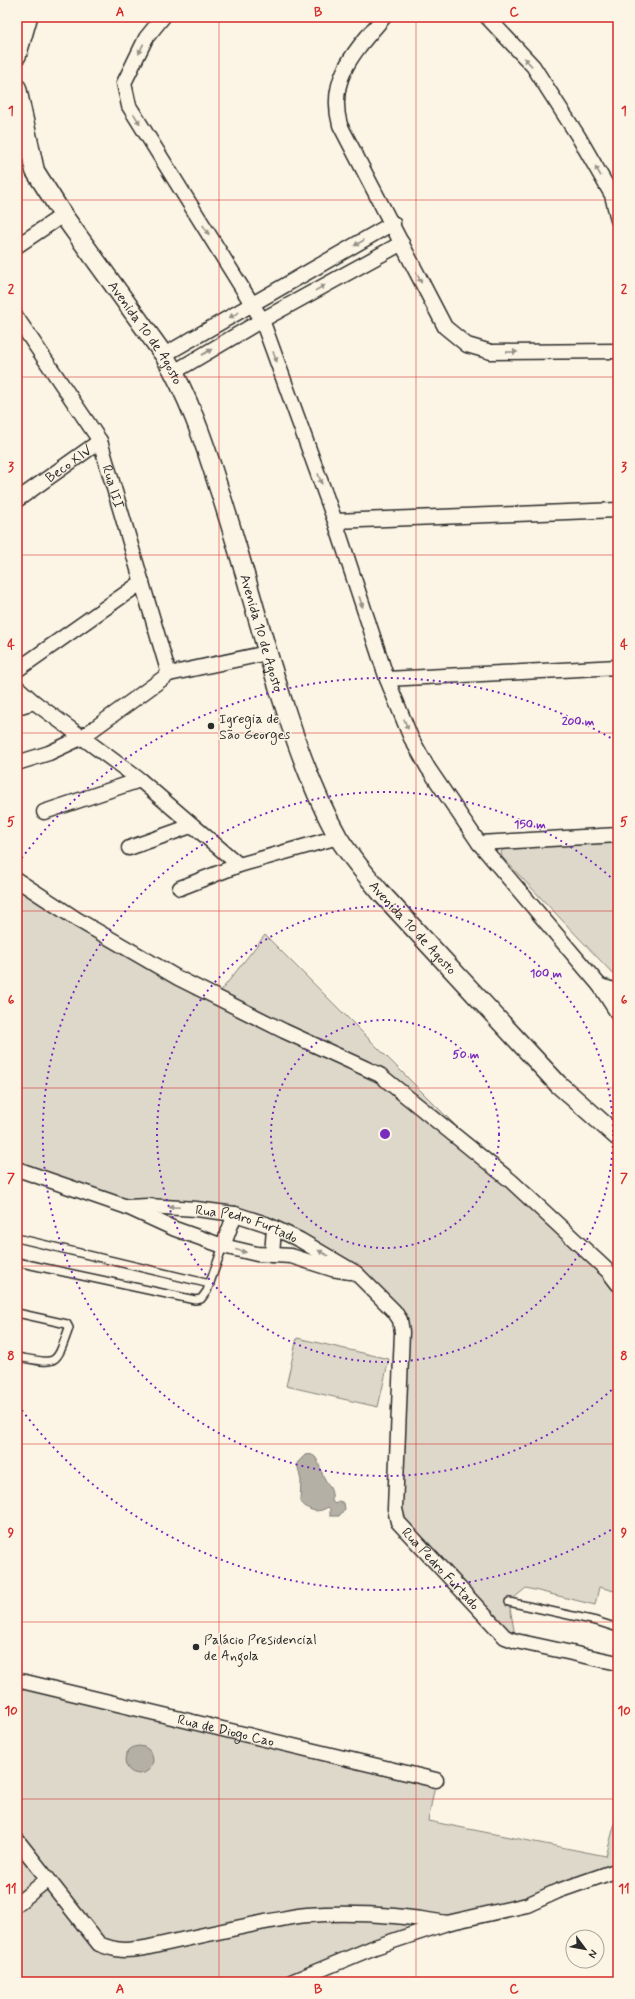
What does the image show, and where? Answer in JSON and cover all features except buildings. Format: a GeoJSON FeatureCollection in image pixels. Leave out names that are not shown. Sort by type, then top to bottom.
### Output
{"type":"FeatureCollection","features":[{"type":"Feature","properties":{"kind":"street"},"geometry":{"type":"LineString","coordinates":[[17,55],[28,17]]}},
{"type":"Feature","properties":{"kind":"street"},"geometry":{"type":"LineString","coordinates":[[163,17],[146,38],[124,83],[128,106],[262,320],[336,521],[387,679],[411,738],[428,768],[479,843],[600,986],[618,1014]]}},
{"type":"Feature","properties":{"kind":"street"},"geometry":{"type":"LineString","coordinates":[[384,17],[351,57],[341,77],[336,94],[336,110],[340,125],[445,327],[467,345],[491,352],[618,351]]}},
{"type":"Feature","properties":{"kind":"street"},"geometry":{"type":"LineString","coordinates":[[487,17],[533,66],[574,130],[612,195],[618,220]]}},
{"type":"Feature","properties":{"kind":"street","name":"Avenida 10 de Agosto"},"geometry":{"type":"LineString","coordinates":[[17,88],[35,171],[64,215],[164,355],[174,372],[208,454],[240,551],[267,652],[297,743],[317,792],[338,837],[359,867],[382,894],[552,1078],[618,1137]]}},
{"type":"Feature","properties":{"kind":"street"},"geometry":{"type":"LineString","coordinates":[[17,159],[35,171]]}},
{"type":"Feature","properties":{"kind":"street"},"geometry":{"type":"LineString","coordinates":[[17,246],[64,215]]}},
{"type":"Feature","properties":{"kind":"street"},"geometry":{"type":"LineString","coordinates":[[164,355],[392,223]]}},
{"type":"Feature","properties":{"kind":"street"},"geometry":{"type":"LineString","coordinates":[[174,372],[262,320],[402,243]]}},
{"type":"Feature","properties":{"kind":"street","name":"Rua III"},"geometry":{"type":"LineString","coordinates":[[19,325],[100,441],[169,674]]}},
{"type":"Feature","properties":{"kind":"street","name":"Beco XIV"},"geometry":{"type":"LineString","coordinates":[[17,500],[100,441]]}},
{"type":"Feature","properties":{"kind":"street"},"geometry":{"type":"LineString","coordinates":[[336,521],[618,510]]}},
{"type":"Feature","properties":{"kind":"street"},"geometry":{"type":"LineString","coordinates":[[17,670],[142,582]]}},
{"type":"Feature","properties":{"kind":"street"},"geometry":{"type":"LineString","coordinates":[[17,763],[49,753],[81,738],[169,674],[267,652]]}},
{"type":"Feature","properties":{"kind":"street"},"geometry":{"type":"LineString","coordinates":[[387,679],[618,667]]}},
{"type":"Feature","properties":{"kind":"street"},"geometry":{"type":"LineString","coordinates":[[17,687],[81,738],[140,780],[191,826],[239,865]]}},
{"type":"Feature","properties":{"kind":"street"},"geometry":{"type":"LineString","coordinates":[[17,707],[34,702]]}},
{"type":"Feature","properties":{"kind":"street"},"geometry":{"type":"LineString","coordinates":[[44,812],[140,780]]}},
{"type":"Feature","properties":{"kind":"street"},"geometry":{"type":"LineString","coordinates":[[129,848],[191,826]]}},
{"type":"Feature","properties":{"kind":"street"},"geometry":{"type":"LineString","coordinates":[[479,843],[618,835]]}},
{"type":"Feature","properties":{"kind":"street"},"geometry":{"type":"LineString","coordinates":[[180,888],[239,865],[338,837]]}},
{"type":"Feature","properties":{"kind":"street"},"geometry":{"type":"LineString","coordinates":[[17,880],[78,920],[178,978],[284,1032],[380,1075],[511,1181],[608,1271],[618,1284]]}},
{"type":"Feature","properties":{"kind":"street"},"geometry":{"type":"LineString","coordinates":[[600,986],[618,991]]}},
{"type":"Feature","properties":{"kind":"street","name":"Rua Pedro Furtado"},"geometry":{"type":"LineString","coordinates":[[17,1169],[127,1207],[175,1229],[223,1246],[257,1254],[291,1256],[332,1269],[356,1273]]}},
{"type":"Feature","properties":{"kind":"street","name":"Rua Pedro Furtado"},"geometry":{"type":"LineString","coordinates":[[127,1207],[174,1207],[235,1214],[274,1228],[341,1263],[356,1273],[394,1311],[400,1320],[402,1332],[395,1509],[398,1522],[505,1637],[516,1641],[618,1663]]}},
{"type":"Feature","properties":{"kind":"street"},"geometry":{"type":"LineString","coordinates":[[223,1246],[235,1214]]}},
{"type":"Feature","properties":{"kind":"street"},"geometry":{"type":"LineString","coordinates":[[272,1255],[274,1228]]}},
{"type":"Feature","properties":{"kind":"street","name":"Rua de Diogo Cao"},"geometry":{"type":"LineString","coordinates":[[17,1680],[436,1780]]}},
{"type":"Feature","properties":{"kind":"street"},"geometry":{"type":"LineString","coordinates":[[17,1840],[99,1944],[114,1950],[130,1951],[305,1915],[350,1913],[388,1915],[415,1917],[447,1923]]}},
{"type":"Feature","properties":{"kind":"street"},"geometry":{"type":"LineString","coordinates":[[290,1982],[374,1947],[447,1923],[527,1905],[558,1891],[618,1870]]}},
{"type":"Feature","properties":{"kind":"street"},"geometry":{"type":"LineString","coordinates":[[17,1904],[48,1878]]}},
{"type":"Feature","properties":{"kind":"lane"},"geometry":{"type":"LineString","coordinates":[[17,1238],[210,1284]]}},
{"type":"Feature","properties":{"kind":"lane"},"geometry":{"type":"LineString","coordinates":[[17,1262],[195,1300],[201,1299],[210,1284],[223,1246]]}},
{"type":"Feature","properties":{"kind":"lane"},"geometry":{"type":"LineString","coordinates":[[17,1313],[67,1324],[69,1328],[58,1357],[52,1361],[17,1356]]}},
{"type":"Feature","properties":{"kind":"lane"},"geometry":{"type":"LineString","coordinates":[[509,1602],[596,1621],[618,1628]]}},
{"type":"Feature","properties":{"kind":"shaded area"},"geometry":{"type":"Polygon","coordinates":[[[618,843],[618,979],[502,857],[501,852],[506,847],[618,843]]]}},
{"type":"Feature","properties":{"kind":"shaded area"},"geometry":{"type":"Polygon","coordinates":[[[17,877],[216,997],[265,935],[511,1181],[618,1284],[618,1592],[599,1587],[595,1605],[526,1588],[509,1602],[516,1641],[398,1522],[402,1332],[356,1273],[266,1224],[127,1207],[17,1169],[17,877]]]}},
{"type":"Feature","properties":{"kind":"shaded area"},"geometry":{"type":"Polygon","coordinates":[[[297,1338],[389,1359],[378,1407],[286,1386],[297,1338]]]}},
{"type":"Feature","properties":{"kind":"shaded area"},"geometry":{"type":"Polygon","coordinates":[[[305,1455],[313,1455],[317,1460],[331,1489],[332,1501],[335,1504],[339,1501],[344,1503],[345,1509],[339,1516],[330,1516],[330,1509],[328,1507],[316,1511],[309,1509],[300,1501],[301,1481],[297,1463],[305,1455]]]}},
{"type":"Feature","properties":{"kind":"shaded area"},"geometry":{"type":"Polygon","coordinates":[[[17,1680],[436,1780],[428,1821],[606,1856],[616,1819],[618,1819],[618,1870],[291,1982],[17,1982],[17,1680]]]}},
{"type":"Feature","properties":{"kind":"shaded area"},"geometry":{"type":"Polygon","coordinates":[[[139,1746],[149,1750],[153,1760],[149,1770],[139,1774],[129,1770],[125,1760],[129,1750],[139,1746]]]}},
{"type":"Feature","properties":{"kind":"place","name":"Igregia de São Georges"},"geometry":{"type":"Point","coordinates":[211,726]}},
{"type":"Feature","properties":{"kind":"place","name":"Palácio Presidencial de Angola"},"geometry":{"type":"Point","coordinates":[196,1647]}}]}
